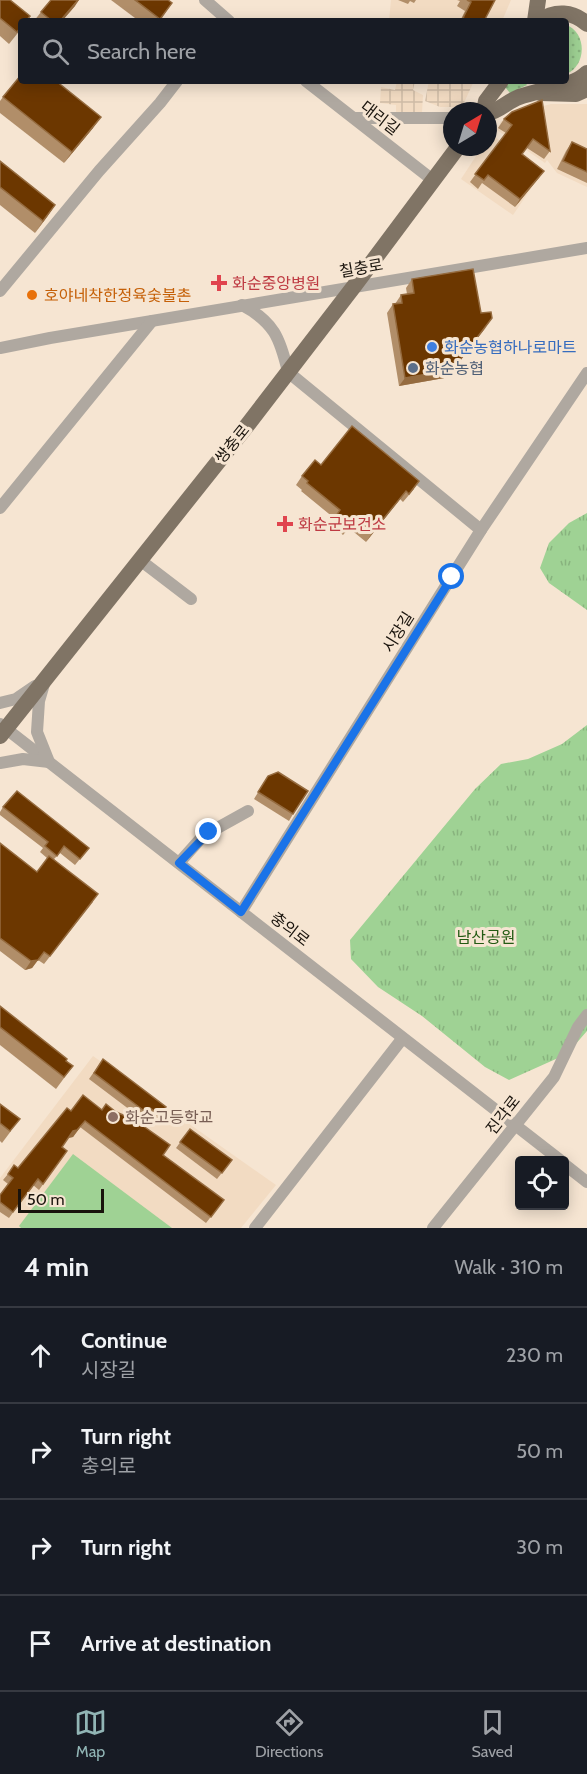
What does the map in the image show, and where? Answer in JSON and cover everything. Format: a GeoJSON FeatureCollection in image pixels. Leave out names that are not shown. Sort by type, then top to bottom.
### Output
{"type":"FeatureCollection","features":[{"type":"Feature","properties":{"kind":"main road"},"geometry":{"type":"LineString","coordinates":[[538,0],[539,18]]}},
{"type":"Feature","properties":{"kind":"main road"},"geometry":{"type":"LineString","coordinates":[[574,0],[587,24]]}},
{"type":"Feature","properties":{"kind":"main road"},"geometry":{"type":"LineString","coordinates":[[544,18],[555,14],[568,14],[587,24]]}},
{"type":"Feature","properties":{"kind":"main road"},"geometry":{"type":"LineString","coordinates":[[497,110],[519,98],[552,85],[576,94],[586,84],[580,79],[569,81]]}},
{"type":"Feature","properties":{"kind":"main road"},"geometry":{"type":"LineString","coordinates":[[486,102],[499,84]]}},
{"type":"Feature","properties":{"kind":"main road","name":"쌍충로"},"geometry":{"type":"LineString","coordinates":[[2,730],[288,372],[452,156]]}},
{"type":"Feature","properties":{"kind":"street"},"geometry":{"type":"LineString","coordinates":[[205,0],[225,18]]}},
{"type":"Feature","properties":{"kind":"street"},"geometry":{"type":"LineString","coordinates":[[2,284],[175,84]]}},
{"type":"Feature","properties":{"kind":"street","name":"대리길"},"geometry":{"type":"LineString","coordinates":[[310,84],[434,181]]}},
{"type":"Feature","properties":{"kind":"street"},"geometry":{"type":"LineString","coordinates":[[355,118],[443,118]]}},
{"type":"Feature","properties":{"kind":"street","name":"칠충로"},"geometry":{"type":"LineString","coordinates":[[0,348],[355,285],[587,248]]}},
{"type":"Feature","properties":{"kind":"street"},"geometry":{"type":"LineString","coordinates":[[242,305],[256,312],[272,327],[281,344],[288,372],[481,531]]}},
{"type":"Feature","properties":{"kind":"street"},"geometry":{"type":"LineString","coordinates":[[0,508],[152,321]]}},
{"type":"Feature","properties":{"kind":"street","name":"시장길"},"geometry":{"type":"LineString","coordinates":[[241,912],[481,531],[587,373]]}},
{"type":"Feature","properties":{"kind":"street"},"geometry":{"type":"LineString","coordinates":[[140,560],[191,599]]}},
{"type":"Feature","properties":{"kind":"street"},"geometry":{"type":"LineString","coordinates":[[0,702],[16,699],[45,678]]}},
{"type":"Feature","properties":{"kind":"street"},"geometry":{"type":"LineString","coordinates":[[0,763],[23,759],[49,762],[37,732],[39,701],[45,678]]}},
{"type":"Feature","properties":{"kind":"street","name":"충의로"},"geometry":{"type":"LineString","coordinates":[[2,730],[49,762],[554,1156]]}},
{"type":"Feature","properties":{"kind":"street"},"geometry":{"type":"LineString","coordinates":[[179,863],[203,836],[248,811]]}},
{"type":"Feature","properties":{"kind":"street","name":"진각로"},"geometry":{"type":"LineString","coordinates":[[433,1228],[554,1077],[578,1027],[587,1015]]}},
{"type":"Feature","properties":{"kind":"street"},"geometry":{"type":"LineString","coordinates":[[255,1228],[402,1039]]}},
{"type":"Feature","properties":{"kind":"street"},"geometry":{"type":"LineString","coordinates":[[569,1168],[587,1182]]}},
{"type":"Feature","properties":{"kind":"shaded area"},"geometry":{"type":"Polygon","coordinates":[[[391,0],[511,0],[503,18],[389,18],[391,0]]]}},
{"type":"Feature","properties":{"kind":"shaded area"},"geometry":{"type":"Polygon","coordinates":[[[396,84],[414,84],[413,90],[423,95],[422,113],[396,113],[396,105],[380,103],[381,87],[395,90],[396,84]]]}},
{"type":"Feature","properties":{"kind":"shaded area"},"geometry":{"type":"Polygon","coordinates":[[[428,84],[473,84],[464,102],[443,102],[443,107],[425,101],[428,84]]]}},
{"type":"Feature","properties":{"kind":"shaded area"},"geometry":{"type":"Polygon","coordinates":[[[551,104],[587,104],[587,187],[557,173],[547,160],[545,163],[497,130],[501,121],[517,113],[551,104]]]}},
{"type":"Feature","properties":{"kind":"shaded area"},"geometry":{"type":"Polygon","coordinates":[[[497,138],[543,171],[513,215],[461,179],[476,156],[497,156],[497,138]]]}},
{"type":"Feature","properties":{"kind":"shaded area","name":"화순고등학교"},"geometry":{"type":"Polygon","coordinates":[[[93,1056],[276,1185],[241,1228],[0,1228],[0,1178],[93,1056]]]}},
{"type":"Feature","properties":{"kind":"green space"},"geometry":{"type":"Polygon","coordinates":[[[569,27],[578,34],[582,49],[578,64],[569,72],[569,27]]]}},
{"type":"Feature","properties":{"kind":"green space"},"geometry":{"type":"Polygon","coordinates":[[[508,84],[527,85],[510,93],[505,87],[508,84]]]}},
{"type":"Feature","properties":{"kind":"green space"},"geometry":{"type":"Polygon","coordinates":[[[587,513],[587,610],[549,583],[540,568],[549,543],[569,523],[587,513]]]}},
{"type":"Feature","properties":{"kind":"green space","name":"남산공원"},"geometry":{"type":"Polygon","coordinates":[[[587,725],[587,1031],[567,1054],[509,1080],[485,1067],[422,1016],[378,987],[351,959],[350,940],[475,789],[501,764],[528,759],[562,744],[587,725]]]}},
{"type":"Feature","properties":{"kind":"green space"},"geometry":{"type":"Polygon","coordinates":[[[73,1154],[172,1228],[21,1228],[19,1226],[73,1154]]]}},
{"type":"Feature","properties":{"kind":"building"},"geometry":{"type":"Polygon","coordinates":[[[0,0],[10,0],[30,16],[18,18],[17,32],[0,18],[0,0]]]}},
{"type":"Feature","properties":{"kind":"building"},"geometry":{"type":"Polygon","coordinates":[[[51,0],[78,0],[63,18],[48,18],[41,12],[51,0]]]}},
{"type":"Feature","properties":{"kind":"building"},"geometry":{"type":"Polygon","coordinates":[[[135,0],[168,0],[172,3],[159,18],[135,0]]]}},
{"type":"Feature","properties":{"kind":"building"},"geometry":{"type":"Polygon","coordinates":[[[467,0],[495,0],[486,18],[463,18],[471,2],[467,0]]]}},
{"type":"Feature","properties":{"kind":"building"},"geometry":{"type":"Polygon","coordinates":[[[18,79],[18,84],[60,84],[101,117],[72,152],[3,97],[18,79]]]}},
{"type":"Feature","properties":{"kind":"building"},"geometry":{"type":"Polygon","coordinates":[[[542,100],[550,151],[533,139],[522,154],[544,171],[520,199],[488,175],[484,180],[475,174],[489,156],[497,156],[497,145],[512,125],[504,119],[512,112],[542,100]]]}},
{"type":"Feature","properties":{"kind":"building"},"geometry":{"type":"Polygon","coordinates":[[[572,142],[587,149],[587,172],[563,161],[572,142]]]}},
{"type":"Feature","properties":{"kind":"building"},"geometry":{"type":"Polygon","coordinates":[[[0,161],[55,205],[43,221],[0,187],[0,161]]]}},
{"type":"Feature","properties":{"kind":"building","name":"화순농협하나로마트"},"geometry":{"type":"Polygon","coordinates":[[[473,269],[481,313],[491,312],[492,318],[460,360],[454,361],[455,369],[405,378],[393,304],[402,303],[401,295],[414,293],[412,279],[473,269]]]}},
{"type":"Feature","properties":{"kind":"building"},"geometry":{"type":"Polygon","coordinates":[[[352,426],[419,481],[409,494],[406,491],[372,533],[354,519],[349,526],[336,516],[340,510],[307,483],[308,481],[302,476],[315,460],[321,465],[352,426]]]}},
{"type":"Feature","properties":{"kind":"building"},"geometry":{"type":"Polygon","coordinates":[[[278,772],[308,791],[293,814],[258,792],[268,776],[278,772]]]}},
{"type":"Feature","properties":{"kind":"building"},"geometry":{"type":"Polygon","coordinates":[[[17,791],[89,848],[80,859],[64,846],[57,856],[45,846],[48,842],[3,807],[17,791]]]}},
{"type":"Feature","properties":{"kind":"building"},"geometry":{"type":"Polygon","coordinates":[[[0,843],[37,872],[49,856],[98,894],[50,956],[44,952],[38,960],[31,961],[0,938],[0,843]]]}},
{"type":"Feature","properties":{"kind":"building"},"geometry":{"type":"Polygon","coordinates":[[[0,1006],[67,1059],[66,1061],[73,1066],[64,1077],[0,1027],[0,1006]]]}},
{"type":"Feature","properties":{"kind":"building"},"geometry":{"type":"Polygon","coordinates":[[[103,1059],[166,1107],[160,1115],[150,1108],[147,1113],[94,1073],[103,1059]]]}},
{"type":"Feature","properties":{"kind":"building"},"geometry":{"type":"Polygon","coordinates":[[[83,1095],[102,1110],[106,1104],[116,1112],[140,1122],[170,1145],[163,1155],[224,1200],[211,1217],[85,1121],[73,1131],[62,1147],[67,1151],[43,1184],[38,1179],[13,1212],[0,1202],[0,1195],[13,1178],[8,1174],[14,1165],[18,1168],[67,1108],[71,1111],[83,1095]]]}},
{"type":"Feature","properties":{"kind":"building"},"geometry":{"type":"Polygon","coordinates":[[[0,1104],[20,1119],[10,1131],[0,1123],[0,1104]]]}},
{"type":"Feature","properties":{"kind":"building"},"geometry":{"type":"Polygon","coordinates":[[[190,1129],[232,1160],[222,1173],[180,1142],[190,1129]]]}},
{"type":"Feature","properties":{"kind":"place","name":"화순중앙병원"},"geometry":{"type":"Point","coordinates":[219,283]}},
{"type":"Feature","properties":{"kind":"place","name":"호야네착한정육숯불촌"},"geometry":{"type":"Point","coordinates":[32,295]}},
{"type":"Feature","properties":{"kind":"place","name":"화순농협하나로마트"},"geometry":{"type":"Point","coordinates":[432,347]}},
{"type":"Feature","properties":{"kind":"place","name":"화순농협"},"geometry":{"type":"Point","coordinates":[413,368]}},
{"type":"Feature","properties":{"kind":"place","name":"화순군보건소"},"geometry":{"type":"Point","coordinates":[285,524]}},
{"type":"Feature","properties":{"kind":"place","name":"화순고등학교"},"geometry":{"type":"Point","coordinates":[113,1117]}},
{"type":"Feature","properties":{"kind":"route"},"geometry":{"type":"LineString","coordinates":[[209,832],[179,863],[241,912],[452,577]]}}]}
